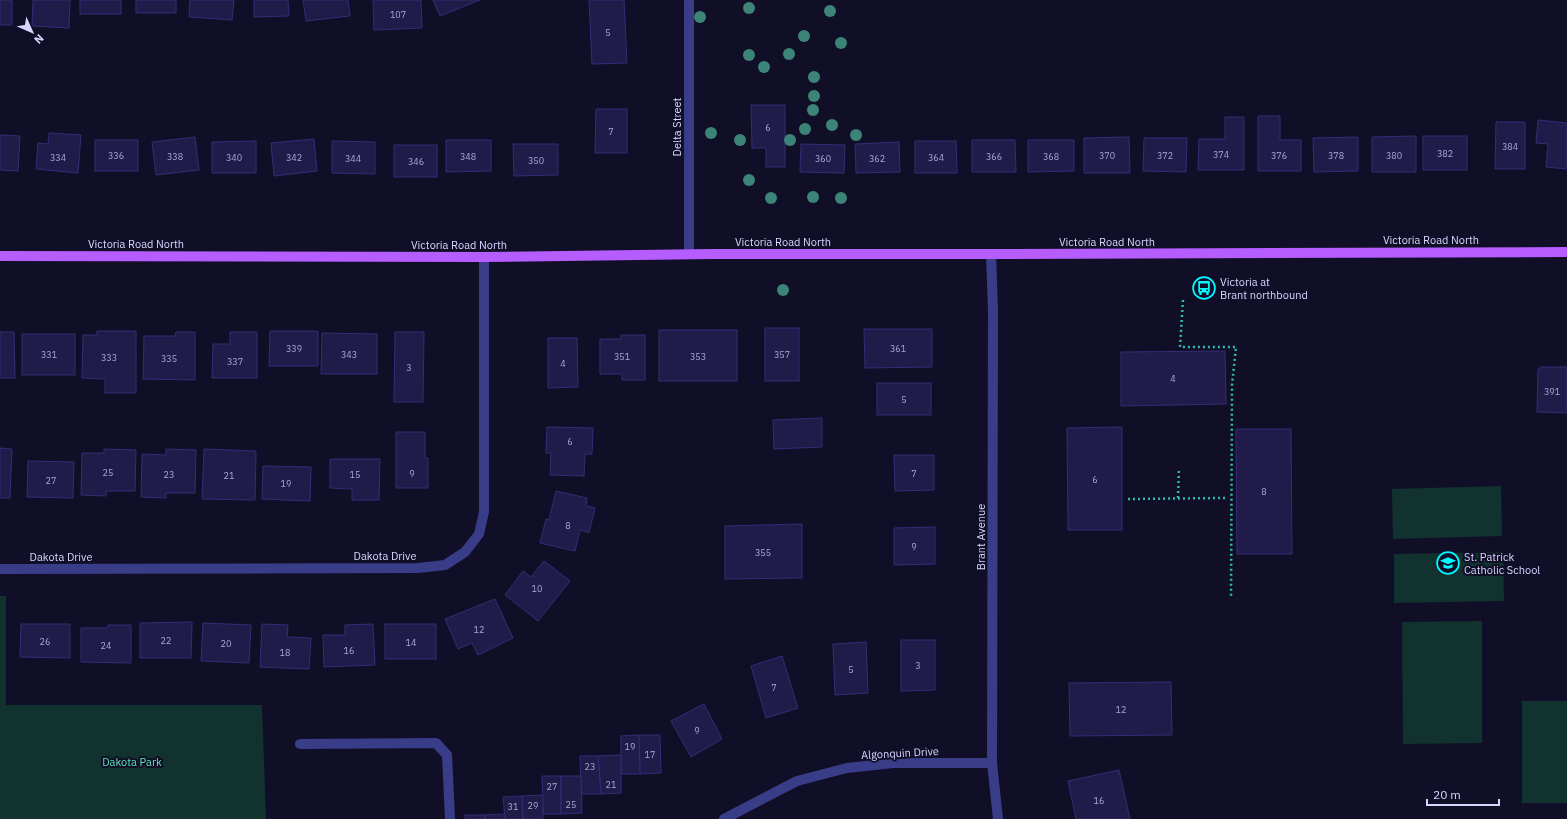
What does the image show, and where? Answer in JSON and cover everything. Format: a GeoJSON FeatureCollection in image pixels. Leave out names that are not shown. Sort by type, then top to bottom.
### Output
{"type":"FeatureCollection","features":[{"type":"Feature","properties":{"kind":"main road","name":"Victoria Road North"},"geometry":{"type":"LineString","coordinates":[[0,256],[484,257],[689,254],[1567,252]]}},
{"type":"Feature","properties":{"kind":"street","name":"Delta Street"},"geometry":{"type":"LineString","coordinates":[[689,0],[689,254]]}},
{"type":"Feature","properties":{"kind":"street","name":"Brant Avenue"},"geometry":{"type":"LineString","coordinates":[[990,254],[993,310],[992,763],[998,819]]}},
{"type":"Feature","properties":{"kind":"street","name":"Dakota Drive"},"geometry":{"type":"LineString","coordinates":[[0,569],[418,568],[445,565],[465,552],[479,534],[484,512],[484,257]]}},
{"type":"Feature","properties":{"kind":"street"},"geometry":{"type":"LineString","coordinates":[[300,744],[436,744],[447,755],[450,819]]}},
{"type":"Feature","properties":{"kind":"street","name":"Algonquin Drive"},"geometry":{"type":"LineString","coordinates":[[724,819],[797,781],[847,768],[893,763],[992,763]]}},
{"type":"Feature","properties":{"kind":"path"},"geometry":{"type":"LineString","coordinates":[[1183,300],[1180,347],[1236,347],[1232,385],[1232,598]]}},
{"type":"Feature","properties":{"kind":"path"},"geometry":{"type":"LineString","coordinates":[[1178,498],[1179,468]]}},
{"type":"Feature","properties":{"kind":"path"},"geometry":{"type":"LineString","coordinates":[[1128,499],[1225,498]]}},
{"type":"Feature","properties":{"kind":"green space"},"geometry":{"type":"Polygon","coordinates":[[[1501,486],[1502,536],[1393,539],[1392,489],[1501,486]]]}},
{"type":"Feature","properties":{"kind":"green space"},"geometry":{"type":"Polygon","coordinates":[[[1503,552],[1504,601],[1394,603],[1394,554],[1503,552]]]}},
{"type":"Feature","properties":{"kind":"green space","name":"Dakota Park"},"geometry":{"type":"Polygon","coordinates":[[[0,596],[6,596],[6,705],[262,705],[266,819],[0,819],[0,596]]]}},
{"type":"Feature","properties":{"kind":"green space"},"geometry":{"type":"Polygon","coordinates":[[[1482,621],[1482,743],[1403,744],[1402,622],[1482,621]]]}},
{"type":"Feature","properties":{"kind":"green space"},"geometry":{"type":"Polygon","coordinates":[[[1522,701],[1567,701],[1567,803],[1522,803],[1522,701]]]}},
{"type":"Feature","properties":{"kind":"building"},"geometry":{"type":"Polygon","coordinates":[[[0,0],[12,0],[12,25],[0,25],[0,0]]]}},
{"type":"Feature","properties":{"kind":"building"},"geometry":{"type":"Polygon","coordinates":[[[33,0],[70,0],[69,28],[32,26],[33,0]]]}},
{"type":"Feature","properties":{"kind":"building"},"geometry":{"type":"Polygon","coordinates":[[[80,0],[121,0],[121,14],[80,14],[80,0]]]}},
{"type":"Feature","properties":{"kind":"building"},"geometry":{"type":"Polygon","coordinates":[[[136,0],[176,0],[176,13],[136,13],[136,0]]]}},
{"type":"Feature","properties":{"kind":"building"},"geometry":{"type":"Polygon","coordinates":[[[190,0],[234,0],[232,20],[189,17],[190,0]]]}},
{"type":"Feature","properties":{"kind":"building"},"geometry":{"type":"Polygon","coordinates":[[[254,0],[288,0],[289,16],[254,17],[254,0]]]}},
{"type":"Feature","properties":{"kind":"building"},"geometry":{"type":"Polygon","coordinates":[[[303,0],[348,0],[350,16],[306,21],[303,0]]]}},
{"type":"Feature","properties":{"kind":"building"},"geometry":{"type":"Polygon","coordinates":[[[373,0],[421,0],[422,28],[374,30],[373,0]]]}},
{"type":"Feature","properties":{"kind":"building"},"geometry":{"type":"Polygon","coordinates":[[[433,0],[480,0],[440,16],[433,0]]]}},
{"type":"Feature","properties":{"kind":"building"},"geometry":{"type":"Polygon","coordinates":[[[589,0],[624,0],[627,63],[592,64],[589,0]]]}},
{"type":"Feature","properties":{"kind":"building"},"geometry":{"type":"Polygon","coordinates":[[[751,105],[785,105],[785,167],[766,167],[766,148],[752,148],[751,105]]]}},
{"type":"Feature","properties":{"kind":"building"},"geometry":{"type":"Polygon","coordinates":[[[596,109],[627,109],[627,153],[595,153],[596,109]]]}},
{"type":"Feature","properties":{"kind":"building"},"geometry":{"type":"Polygon","coordinates":[[[1258,116],[1280,116],[1280,140],[1301,140],[1301,171],[1258,171],[1258,116]]]}},
{"type":"Feature","properties":{"kind":"building"},"geometry":{"type":"Polygon","coordinates":[[[1225,117],[1244,117],[1244,170],[1198,170],[1199,139],[1225,139],[1225,117]]]}},
{"type":"Feature","properties":{"kind":"building"},"geometry":{"type":"Polygon","coordinates":[[[1538,120],[1567,123],[1567,169],[1546,167],[1548,144],[1536,143],[1538,120]]]}},
{"type":"Feature","properties":{"kind":"building"},"geometry":{"type":"Polygon","coordinates":[[[1496,122],[1525,122],[1525,169],[1495,169],[1496,122]]]}},
{"type":"Feature","properties":{"kind":"building"},"geometry":{"type":"Polygon","coordinates":[[[49,133],[81,135],[78,173],[36,169],[38,143],[48,144],[49,133]]]}},
{"type":"Feature","properties":{"kind":"building"},"geometry":{"type":"Polygon","coordinates":[[[0,135],[20,136],[18,171],[0,170],[0,135]]]}},
{"type":"Feature","properties":{"kind":"building"},"geometry":{"type":"Polygon","coordinates":[[[1416,136],[1416,172],[1372,172],[1372,137],[1416,136]]]}},
{"type":"Feature","properties":{"kind":"building"},"geometry":{"type":"Polygon","coordinates":[[[1423,136],[1467,136],[1467,170],[1423,170],[1423,136]]]}},
{"type":"Feature","properties":{"kind":"building"},"geometry":{"type":"Polygon","coordinates":[[[195,137],[199,170],[156,175],[152,142],[195,137]]]}},
{"type":"Feature","properties":{"kind":"building"},"geometry":{"type":"Polygon","coordinates":[[[1129,137],[1130,173],[1084,173],[1084,138],[1129,137]]]}},
{"type":"Feature","properties":{"kind":"building"},"geometry":{"type":"Polygon","coordinates":[[[1358,137],[1358,171],[1314,172],[1313,138],[1358,137]]]}},
{"type":"Feature","properties":{"kind":"building"},"geometry":{"type":"Polygon","coordinates":[[[1144,138],[1187,138],[1186,172],[1143,171],[1144,138]]]}},
{"type":"Feature","properties":{"kind":"building"},"geometry":{"type":"Polygon","coordinates":[[[314,139],[317,171],[274,176],[271,143],[314,139]]]}},
{"type":"Feature","properties":{"kind":"building"},"geometry":{"type":"Polygon","coordinates":[[[95,140],[138,140],[138,171],[95,171],[95,140]]]}},
{"type":"Feature","properties":{"kind":"building"},"geometry":{"type":"Polygon","coordinates":[[[446,140],[491,140],[491,171],[446,172],[446,140]]]}},
{"type":"Feature","properties":{"kind":"building"},"geometry":{"type":"Polygon","coordinates":[[[972,140],[1015,140],[1016,172],[972,172],[972,140]]]}},
{"type":"Feature","properties":{"kind":"building"},"geometry":{"type":"Polygon","coordinates":[[[1028,140],[1074,140],[1074,171],[1028,172],[1028,140]]]}},
{"type":"Feature","properties":{"kind":"building"},"geometry":{"type":"Polygon","coordinates":[[[256,141],[256,173],[212,173],[212,142],[256,141]]]}},
{"type":"Feature","properties":{"kind":"building"},"geometry":{"type":"Polygon","coordinates":[[[332,141],[375,142],[375,174],[332,173],[332,141]]]}},
{"type":"Feature","properties":{"kind":"building"},"geometry":{"type":"Polygon","coordinates":[[[915,141],[956,141],[957,173],[915,173],[915,141]]]}},
{"type":"Feature","properties":{"kind":"building"},"geometry":{"type":"Polygon","coordinates":[[[899,142],[900,172],[856,173],[855,144],[899,142]]]}},
{"type":"Feature","properties":{"kind":"building"},"geometry":{"type":"Polygon","coordinates":[[[513,144],[558,144],[558,175],[514,176],[513,144]]]}},
{"type":"Feature","properties":{"kind":"building"},"geometry":{"type":"Polygon","coordinates":[[[801,144],[845,145],[844,173],[800,172],[801,144]]]}},
{"type":"Feature","properties":{"kind":"building"},"geometry":{"type":"Polygon","coordinates":[[[394,145],[437,145],[437,177],[394,177],[394,145]]]}},
{"type":"Feature","properties":{"kind":"building"},"geometry":{"type":"Polygon","coordinates":[[[765,328],[799,328],[799,381],[765,381],[765,328]]]}},
{"type":"Feature","properties":{"kind":"building"},"geometry":{"type":"Polygon","coordinates":[[[864,329],[932,329],[932,367],[865,368],[864,329]]]}},
{"type":"Feature","properties":{"kind":"building"},"geometry":{"type":"Polygon","coordinates":[[[659,330],[737,330],[737,381],[659,381],[659,330]]]}},
{"type":"Feature","properties":{"kind":"building"},"geometry":{"type":"Polygon","coordinates":[[[97,331],[136,331],[136,393],[105,393],[105,379],[82,378],[83,335],[97,335],[97,331]]]}},
{"type":"Feature","properties":{"kind":"building"},"geometry":{"type":"Polygon","coordinates":[[[270,331],[318,331],[318,366],[269,366],[270,331]]]}},
{"type":"Feature","properties":{"kind":"building"},"geometry":{"type":"Polygon","coordinates":[[[0,332],[14,332],[15,378],[0,378],[0,332]]]}},
{"type":"Feature","properties":{"kind":"building"},"geometry":{"type":"Polygon","coordinates":[[[176,332],[195,332],[195,380],[143,379],[144,336],[175,336],[176,332]]]}},
{"type":"Feature","properties":{"kind":"building"},"geometry":{"type":"Polygon","coordinates":[[[230,332],[257,332],[257,378],[212,378],[213,344],[230,344],[230,332]]]}},
{"type":"Feature","properties":{"kind":"building"},"geometry":{"type":"Polygon","coordinates":[[[395,332],[424,332],[423,402],[394,402],[395,332]]]}},
{"type":"Feature","properties":{"kind":"building"},"geometry":{"type":"Polygon","coordinates":[[[322,333],[377,334],[377,374],[321,374],[322,333]]]}},
{"type":"Feature","properties":{"kind":"building"},"geometry":{"type":"Polygon","coordinates":[[[22,334],[75,334],[75,375],[22,375],[22,334]]]}},
{"type":"Feature","properties":{"kind":"building"},"geometry":{"type":"Polygon","coordinates":[[[621,335],[645,335],[645,380],[622,380],[622,374],[600,374],[600,339],[621,339],[621,335]]]}},
{"type":"Feature","properties":{"kind":"building"},"geometry":{"type":"Polygon","coordinates":[[[548,338],[577,338],[578,387],[548,388],[548,338]]]}},
{"type":"Feature","properties":{"kind":"building"},"geometry":{"type":"Polygon","coordinates":[[[1225,351],[1226,404],[1121,406],[1121,352],[1225,351]]]}},
{"type":"Feature","properties":{"kind":"building"},"geometry":{"type":"Polygon","coordinates":[[[1540,367],[1567,367],[1567,413],[1537,412],[1538,369],[1540,369],[1540,367]]]}},
{"type":"Feature","properties":{"kind":"building"},"geometry":{"type":"Polygon","coordinates":[[[877,383],[931,383],[931,415],[877,415],[877,383]]]}},
{"type":"Feature","properties":{"kind":"building"},"geometry":{"type":"Polygon","coordinates":[[[822,418],[822,447],[774,449],[773,420],[822,418]]]}},
{"type":"Feature","properties":{"kind":"building"},"geometry":{"type":"Polygon","coordinates":[[[547,427],[593,428],[592,454],[585,454],[584,476],[550,475],[551,453],[546,453],[547,427]]]}},
{"type":"Feature","properties":{"kind":"building"},"geometry":{"type":"Polygon","coordinates":[[[1122,427],[1122,530],[1068,530],[1067,428],[1122,427]]]}},
{"type":"Feature","properties":{"kind":"building"},"geometry":{"type":"Polygon","coordinates":[[[1236,429],[1291,429],[1292,554],[1237,554],[1236,429]]]}},
{"type":"Feature","properties":{"kind":"building"},"geometry":{"type":"Polygon","coordinates":[[[396,432],[425,432],[425,458],[428,458],[428,488],[396,488],[396,432]]]}},
{"type":"Feature","properties":{"kind":"building"},"geometry":{"type":"Polygon","coordinates":[[[0,448],[12,449],[10,498],[0,498],[0,448]]]}},
{"type":"Feature","properties":{"kind":"building"},"geometry":{"type":"Polygon","coordinates":[[[104,449],[136,450],[135,491],[106,491],[106,496],[81,495],[82,453],[104,453],[104,449]]]}},
{"type":"Feature","properties":{"kind":"building"},"geometry":{"type":"Polygon","coordinates":[[[166,449],[196,450],[195,493],[166,493],[166,498],[141,497],[142,454],[166,455],[166,449]]]}},
{"type":"Feature","properties":{"kind":"building"},"geometry":{"type":"Polygon","coordinates":[[[204,449],[256,451],[255,500],[202,499],[204,449]]]}},
{"type":"Feature","properties":{"kind":"building"},"geometry":{"type":"Polygon","coordinates":[[[894,455],[934,455],[934,490],[895,491],[894,455]]]}},
{"type":"Feature","properties":{"kind":"building"},"geometry":{"type":"Polygon","coordinates":[[[330,459],[380,459],[379,500],[352,500],[352,489],[330,488],[330,459]]]}},
{"type":"Feature","properties":{"kind":"building"},"geometry":{"type":"Polygon","coordinates":[[[28,461],[74,462],[73,498],[27,497],[28,461]]]}},
{"type":"Feature","properties":{"kind":"building"},"geometry":{"type":"Polygon","coordinates":[[[263,466],[311,467],[310,501],[262,499],[263,466]]]}},
{"type":"Feature","properties":{"kind":"building"},"geometry":{"type":"Polygon","coordinates":[[[556,491],[587,498],[586,506],[595,508],[589,533],[580,530],[575,551],[540,543],[546,519],[549,520],[556,491]]]}},
{"type":"Feature","properties":{"kind":"building"},"geometry":{"type":"Polygon","coordinates":[[[802,524],[802,578],[725,579],[725,526],[802,524]]]}},
{"type":"Feature","properties":{"kind":"building"},"geometry":{"type":"Polygon","coordinates":[[[935,527],[935,564],[894,565],[894,528],[935,527]]]}},
{"type":"Feature","properties":{"kind":"building"},"geometry":{"type":"Polygon","coordinates":[[[544,561],[570,581],[538,621],[505,595],[523,571],[531,577],[544,561]]]}},
{"type":"Feature","properties":{"kind":"building"},"geometry":{"type":"Polygon","coordinates":[[[495,599],[513,638],[478,655],[472,643],[458,649],[445,619],[495,599]]]}},
{"type":"Feature","properties":{"kind":"building"},"geometry":{"type":"Polygon","coordinates":[[[192,622],[191,658],[140,658],[140,623],[192,622]]]}},
{"type":"Feature","properties":{"kind":"building"},"geometry":{"type":"Polygon","coordinates":[[[203,623],[251,625],[249,663],[201,661],[203,623]]]}},
{"type":"Feature","properties":{"kind":"building"},"geometry":{"type":"Polygon","coordinates":[[[21,624],[70,624],[70,658],[20,657],[21,624]]]}},
{"type":"Feature","properties":{"kind":"building"},"geometry":{"type":"Polygon","coordinates":[[[262,624],[288,625],[287,637],[311,638],[309,669],[260,667],[262,624]]]}},
{"type":"Feature","properties":{"kind":"building"},"geometry":{"type":"Polygon","coordinates":[[[373,624],[375,665],[324,667],[323,635],[345,635],[345,625],[373,624]]]}},
{"type":"Feature","properties":{"kind":"building"},"geometry":{"type":"Polygon","coordinates":[[[385,624],[436,624],[436,659],[385,659],[385,624]]]}},
{"type":"Feature","properties":{"kind":"building"},"geometry":{"type":"Polygon","coordinates":[[[108,625],[131,625],[131,663],[81,662],[81,628],[108,628],[108,625]]]}},
{"type":"Feature","properties":{"kind":"building"},"geometry":{"type":"Polygon","coordinates":[[[901,640],[935,640],[935,690],[901,691],[901,640]]]}},
{"type":"Feature","properties":{"kind":"building"},"geometry":{"type":"Polygon","coordinates":[[[866,642],[868,693],[835,695],[833,644],[866,642]]]}},
{"type":"Feature","properties":{"kind":"building"},"geometry":{"type":"Polygon","coordinates":[[[782,656],[798,708],[766,718],[751,666],[782,656]]]}},
{"type":"Feature","properties":{"kind":"building"},"geometry":{"type":"Polygon","coordinates":[[[1171,682],[1172,735],[1070,736],[1069,683],[1171,682]]]}},
{"type":"Feature","properties":{"kind":"building"},"geometry":{"type":"Polygon","coordinates":[[[704,704],[722,739],[691,757],[671,721],[704,704]]]}},
{"type":"Feature","properties":{"kind":"building"},"geometry":{"type":"Polygon","coordinates":[[[639,735],[660,735],[661,773],[640,774],[639,735]]]}},
{"type":"Feature","properties":{"kind":"building"},"geometry":{"type":"Polygon","coordinates":[[[639,735],[640,774],[621,774],[621,736],[639,735]]]}},
{"type":"Feature","properties":{"kind":"building"},"geometry":{"type":"Polygon","coordinates":[[[621,755],[621,793],[601,794],[598,756],[621,755]]]}},
{"type":"Feature","properties":{"kind":"building"},"geometry":{"type":"Polygon","coordinates":[[[580,756],[598,756],[601,794],[581,794],[580,756]]]}},
{"type":"Feature","properties":{"kind":"building"},"geometry":{"type":"Polygon","coordinates":[[[1119,770],[1130,819],[1076,819],[1068,781],[1119,770]]]}},
{"type":"Feature","properties":{"kind":"building"},"geometry":{"type":"Polygon","coordinates":[[[542,776],[561,776],[561,814],[543,814],[542,776]]]}},
{"type":"Feature","properties":{"kind":"building"},"geometry":{"type":"Polygon","coordinates":[[[561,776],[581,776],[582,813],[561,814],[561,776]]]}},
{"type":"Feature","properties":{"kind":"building"},"geometry":{"type":"Polygon","coordinates":[[[543,795],[543,819],[523,819],[522,796],[543,795]]]}},
{"type":"Feature","properties":{"kind":"building"},"geometry":{"type":"Polygon","coordinates":[[[522,796],[523,819],[505,819],[503,797],[522,796]]]}},
{"type":"Feature","properties":{"kind":"building"},"geometry":{"type":"Polygon","coordinates":[[[505,814],[505,819],[485,819],[485,815],[505,814]]]}},
{"type":"Feature","properties":{"kind":"building"},"geometry":{"type":"Polygon","coordinates":[[[465,815],[485,815],[485,819],[465,819],[465,815]]]}},
{"type":"Feature","properties":{"kind":"place","name":"Victoria at Brant northbound"},"geometry":{"type":"Point","coordinates":[1204,288]}},
{"type":"Feature","properties":{"kind":"place","name":"St. Patrick Catholic School"},"geometry":{"type":"Point","coordinates":[1448,563]}}]}
